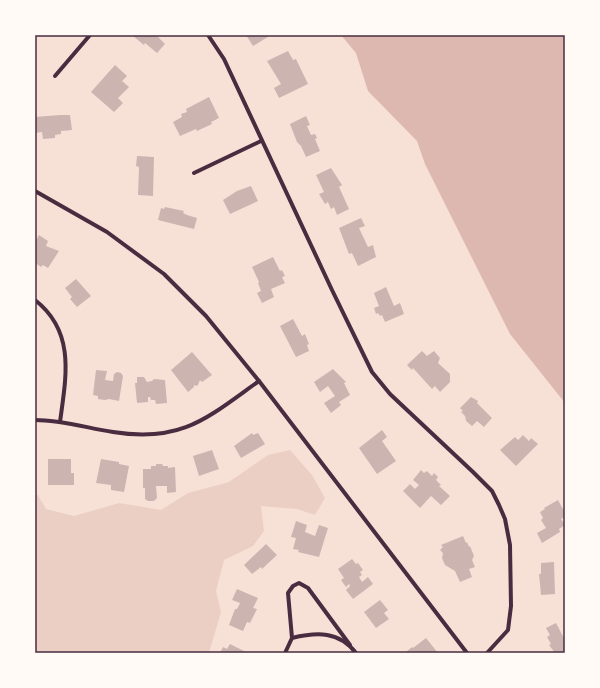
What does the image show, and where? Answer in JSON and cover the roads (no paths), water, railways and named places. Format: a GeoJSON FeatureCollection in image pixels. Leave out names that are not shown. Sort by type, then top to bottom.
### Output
{"type":"FeatureCollection","features":[{"type":"Feature","properties":{"kind":"street"},"geometry":{"type":"LineString","coordinates":[[55,76],[90,35]]}},
{"type":"Feature","properties":{"kind":"street"},"geometry":{"type":"LineString","coordinates":[[208,35],[224,59],[261,141],[372,372],[390,394],[492,491],[499,505],[505,519],[510,545],[511,606],[508,630],[487,653]]}},
{"type":"Feature","properties":{"kind":"street"},"geometry":{"type":"LineString","coordinates":[[194,173],[261,141]]}},
{"type":"Feature","properties":{"kind":"street"},"geometry":{"type":"LineString","coordinates":[[35,191],[107,232],[164,274],[206,316],[259,381],[467,653]]}},
{"type":"Feature","properties":{"kind":"street"},"geometry":{"type":"LineString","coordinates":[[35,300],[41,305],[56,324],[66,348],[66,376],[60,422]]}},
{"type":"Feature","properties":{"kind":"street"},"geometry":{"type":"LineString","coordinates":[[35,420],[60,422],[132,434],[152,435],[171,432],[189,427],[204,420],[259,381]]}},
{"type":"Feature","properties":{"kind":"street"},"geometry":{"type":"LineString","coordinates":[[285,653],[292,638],[288,593],[293,586],[299,583],[308,588],[356,653]]}},
{"type":"Feature","properties":{"kind":"street"},"geometry":{"type":"LineString","coordinates":[[292,638],[311,633],[328,634],[350,645]]}}]}
